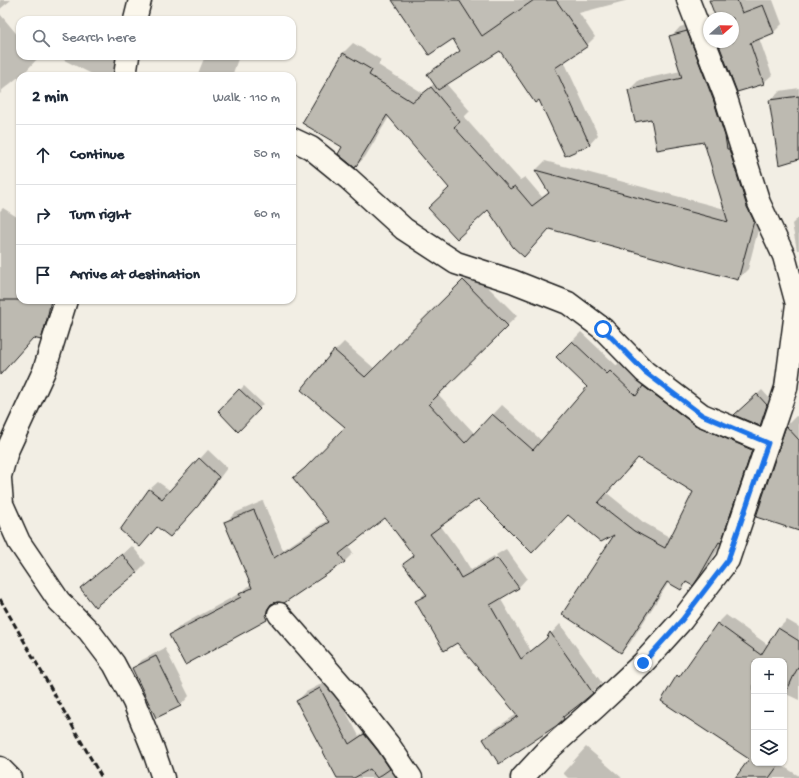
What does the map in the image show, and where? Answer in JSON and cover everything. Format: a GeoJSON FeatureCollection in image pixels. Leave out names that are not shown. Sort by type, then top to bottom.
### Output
{"type":"FeatureCollection","features":[{"type":"Feature","properties":{"kind":"street"},"geometry":{"type":"LineString","coordinates":[[136,16],[140,0]]}},
{"type":"Feature","properties":{"kind":"street"},"geometry":{"type":"LineString","coordinates":[[522,778],[547,751],[643,663],[682,620],[728,560],[786,388],[797,304],[792,256],[759,203],[725,95],[688,0]]}},
{"type":"Feature","properties":{"kind":"street"},"geometry":{"type":"LineString","coordinates":[[126,72],[127,60]]}},
{"type":"Feature","properties":{"kind":"street"},"geometry":{"type":"LineString","coordinates":[[296,141],[311,148],[349,179],[404,229],[456,263],[512,280],[568,303],[603,329],[645,372],[702,415],[768,443]]}},
{"type":"Feature","properties":{"kind":"street"},"geometry":{"type":"LineString","coordinates":[[65,304],[44,371],[7,451],[0,477],[2,504],[19,542],[59,601],[89,631],[114,664],[134,702],[163,778]]}},
{"type":"Feature","properties":{"kind":"street"},"geometry":{"type":"LineString","coordinates":[[279,614],[342,686],[388,744],[410,778]]}},
{"type":"Feature","properties":{"kind":"street"},"geometry":{"type":"LineString","coordinates":[[0,768],[10,778]]}},
{"type":"Feature","properties":{"kind":"building"},"geometry":{"type":"Polygon","coordinates":[[[392,0],[459,0],[482,36],[534,0],[556,0],[588,46],[555,68],[590,145],[565,156],[539,100],[535,103],[500,51],[438,90],[427,74],[460,51],[453,39],[429,55],[392,0]]]}},
{"type":"Feature","properties":{"kind":"building"},"geometry":{"type":"Polygon","coordinates":[[[709,0],[737,0],[742,13],[763,5],[774,33],[750,43],[764,84],[737,92],[720,48],[739,48],[739,12],[714,12],[709,0]]]}},
{"type":"Feature","properties":{"kind":"building"},"geometry":{"type":"Polygon","coordinates":[[[687,31],[713,99],[725,136],[727,149],[729,149],[747,207],[754,221],[738,280],[549,229],[524,257],[513,247],[488,210],[457,239],[428,208],[449,188],[387,115],[355,168],[338,154],[342,147],[302,123],[343,53],[372,70],[369,75],[412,102],[431,87],[460,122],[454,127],[510,189],[515,186],[532,206],[549,193],[535,170],[728,222],[704,142],[657,150],[651,119],[635,122],[628,90],[682,78],[669,36],[687,31]]]}},
{"type":"Feature","properties":{"kind":"building"},"geometry":{"type":"Polygon","coordinates":[[[799,96],[799,159],[779,165],[769,100],[799,96]]]}},
{"type":"Feature","properties":{"kind":"building"},"geometry":{"type":"Polygon","coordinates":[[[463,280],[508,326],[429,404],[465,443],[492,414],[533,450],[587,387],[556,357],[572,341],[607,374],[610,371],[636,396],[643,386],[695,425],[752,450],[721,543],[719,542],[693,586],[686,582],[681,590],[667,582],[621,653],[562,614],[614,535],[601,542],[568,515],[532,553],[478,499],[430,534],[453,564],[461,578],[497,558],[519,588],[490,605],[521,659],[546,639],[550,632],[593,693],[563,717],[564,719],[556,726],[499,764],[483,739],[518,716],[457,643],[444,651],[415,601],[427,595],[403,564],[414,556],[385,518],[339,554],[345,562],[284,603],[277,602],[271,604],[267,610],[267,614],[265,615],[267,620],[185,665],[169,635],[241,597],[239,594],[252,588],[224,522],[254,510],[274,558],[329,522],[293,478],[305,468],[345,427],[301,390],[334,350],[365,377],[463,280]],[[638,458],[598,503],[634,531],[665,548],[693,492],[638,458]]]}},
{"type":"Feature","properties":{"kind":"building"},"geometry":{"type":"Polygon","coordinates":[[[0,300],[16,300],[16,304],[50,304],[41,340],[33,338],[0,375],[0,300]]]}},
{"type":"Feature","properties":{"kind":"building"},"geometry":{"type":"Polygon","coordinates":[[[239,389],[260,409],[238,432],[218,411],[239,389]]]}},
{"type":"Feature","properties":{"kind":"building"},"geometry":{"type":"Polygon","coordinates":[[[757,394],[767,405],[760,426],[734,415],[757,394]]]}},
{"type":"Feature","properties":{"kind":"building"},"geometry":{"type":"Polygon","coordinates":[[[786,426],[799,440],[799,531],[756,517],[786,426]]]}},
{"type":"Feature","properties":{"kind":"building"},"geometry":{"type":"Polygon","coordinates":[[[199,458],[219,477],[198,506],[170,537],[157,527],[140,547],[120,530],[149,489],[162,499],[199,458]]]}},
{"type":"Feature","properties":{"kind":"building"},"geometry":{"type":"Polygon","coordinates":[[[122,554],[137,573],[95,607],[80,588],[122,554]]]}},
{"type":"Feature","properties":{"kind":"building"},"geometry":{"type":"Polygon","coordinates":[[[717,623],[761,655],[778,628],[799,641],[799,666],[787,691],[787,658],[751,658],[751,766],[778,766],[769,778],[735,778],[749,759],[661,701],[677,675],[679,677],[717,623]]]}},
{"type":"Feature","properties":{"kind":"building"},"geometry":{"type":"Polygon","coordinates":[[[156,656],[181,706],[156,718],[132,668],[156,656]]]}},
{"type":"Feature","properties":{"kind":"building"},"geometry":{"type":"Polygon","coordinates":[[[320,688],[349,744],[364,734],[390,769],[377,778],[370,769],[354,778],[337,778],[296,701],[320,688]]]}},
{"type":"Feature","properties":{"kind":"railway"},"geometry":{"type":"LineString","coordinates":[[0,599],[102,778]]}},
{"type":"Feature","properties":{"kind":"route"},"geometry":{"type":"LineString","coordinates":[[603,329],[645,372],[702,415],[768,443],[728,560],[682,620],[643,663]]}}]}
